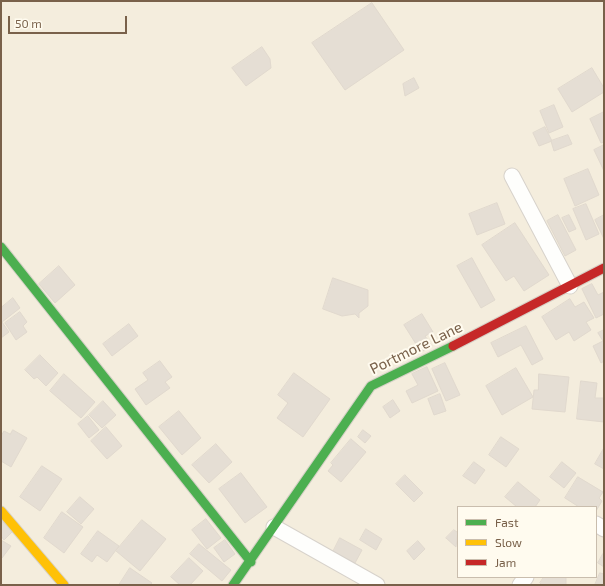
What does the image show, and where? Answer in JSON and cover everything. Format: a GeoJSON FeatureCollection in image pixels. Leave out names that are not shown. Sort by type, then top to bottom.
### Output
{"type":"FeatureCollection","features":[{"type":"Feature","properties":{"kind":"street"},"geometry":{"type":"LineString","coordinates":[[512,176],[570,286]]}},
{"type":"Feature","properties":{"kind":"street"},"geometry":{"type":"LineString","coordinates":[[1,247],[251,562]]}},
{"type":"Feature","properties":{"kind":"street","name":"Portmore Lane"},"geometry":{"type":"LineString","coordinates":[[233,585],[251,562],[334,436],[370,386],[438,354],[604,268]]}},
{"type":"Feature","properties":{"kind":"street"},"geometry":{"type":"LineString","coordinates":[[1,511],[64,585]]}},
{"type":"Feature","properties":{"kind":"street"},"geometry":{"type":"LineString","coordinates":[[274,527],[377,585]]}},
{"type":"Feature","properties":{"kind":"shaded area"},"geometry":{"type":"Polygon","coordinates":[[[1,1],[604,1],[604,585],[1,585],[1,1]]]}},
{"type":"Feature","properties":{"kind":"building"},"geometry":{"type":"Polygon","coordinates":[[[372,3],[404,50],[345,90],[312,43],[372,3]]]}},
{"type":"Feature","properties":{"kind":"building"},"geometry":{"type":"Polygon","coordinates":[[[262,47],[270,59],[271,68],[246,86],[232,68],[262,47]]]}},
{"type":"Feature","properties":{"kind":"building"},"geometry":{"type":"Polygon","coordinates":[[[592,68],[604,88],[604,92],[572,112],[558,89],[592,68]]]}},
{"type":"Feature","properties":{"kind":"building"},"geometry":{"type":"Polygon","coordinates":[[[414,78],[419,88],[405,96],[403,84],[414,78]]]}},
{"type":"Feature","properties":{"kind":"building"},"geometry":{"type":"Polygon","coordinates":[[[554,105],[563,127],[549,133],[540,111],[554,105]]]}},
{"type":"Feature","properties":{"kind":"building"},"geometry":{"type":"Polygon","coordinates":[[[604,112],[604,142],[601,143],[590,119],[604,112]]]}},
{"type":"Feature","properties":{"kind":"building"},"geometry":{"type":"Polygon","coordinates":[[[545,127],[552,141],[539,146],[533,133],[545,127]]]}},
{"type":"Feature","properties":{"kind":"building"},"geometry":{"type":"Polygon","coordinates":[[[568,135],[572,144],[554,151],[551,141],[568,135]]]}},
{"type":"Feature","properties":{"kind":"building"},"geometry":{"type":"Polygon","coordinates":[[[604,145],[604,171],[594,150],[604,145]]]}},
{"type":"Feature","properties":{"kind":"building"},"geometry":{"type":"Polygon","coordinates":[[[588,169],[599,195],[575,206],[564,179],[588,169]]]}},
{"type":"Feature","properties":{"kind":"building"},"geometry":{"type":"Polygon","coordinates":[[[497,203],[505,224],[477,235],[469,214],[497,203]]]}},
{"type":"Feature","properties":{"kind":"building"},"geometry":{"type":"Polygon","coordinates":[[[586,204],[599,234],[586,240],[573,209],[586,204]]]}},
{"type":"Feature","properties":{"kind":"building"},"geometry":{"type":"Polygon","coordinates":[[[558,215],[576,250],[565,256],[547,221],[558,215]]]}},
{"type":"Feature","properties":{"kind":"building"},"geometry":{"type":"Polygon","coordinates":[[[569,215],[576,229],[569,232],[562,218],[569,215]]]}},
{"type":"Feature","properties":{"kind":"building"},"geometry":{"type":"Polygon","coordinates":[[[604,215],[604,239],[595,220],[604,215]]]}},
{"type":"Feature","properties":{"kind":"building"},"geometry":{"type":"Polygon","coordinates":[[[515,223],[549,275],[524,291],[514,276],[506,281],[482,245],[515,223]]]}},
{"type":"Feature","properties":{"kind":"building"},"geometry":{"type":"Polygon","coordinates":[[[472,258],[495,300],[481,308],[457,266],[472,258]]]}},
{"type":"Feature","properties":{"kind":"building"},"geometry":{"type":"Polygon","coordinates":[[[59,266],[75,285],[55,303],[39,284],[59,266]]]}},
{"type":"Feature","properties":{"kind":"building"},"geometry":{"type":"Polygon","coordinates":[[[333,278],[368,290],[368,306],[359,313],[359,318],[355,314],[342,316],[323,309],[333,278]]]}},
{"type":"Feature","properties":{"kind":"building"},"geometry":{"type":"Polygon","coordinates":[[[592,284],[598,295],[604,292],[604,314],[596,318],[582,289],[592,284]]]}},
{"type":"Feature","properties":{"kind":"building"},"geometry":{"type":"Polygon","coordinates":[[[13,298],[20,308],[2,322],[9,332],[1,338],[1,308],[13,298]]]}},
{"type":"Feature","properties":{"kind":"building"},"geometry":{"type":"Polygon","coordinates":[[[570,299],[575,307],[584,302],[594,318],[586,322],[591,330],[574,341],[569,332],[556,340],[542,317],[570,299]]]}},
{"type":"Feature","properties":{"kind":"building"},"geometry":{"type":"Polygon","coordinates":[[[20,312],[27,322],[23,326],[27,332],[16,340],[5,323],[20,312]]]}},
{"type":"Feature","properties":{"kind":"building"},"geometry":{"type":"Polygon","coordinates":[[[422,314],[433,332],[425,336],[432,346],[421,352],[404,325],[422,314]]]}},
{"type":"Feature","properties":{"kind":"building"},"geometry":{"type":"Polygon","coordinates":[[[129,324],[138,336],[112,356],[103,344],[129,324]]]}},
{"type":"Feature","properties":{"kind":"building"},"geometry":{"type":"Polygon","coordinates":[[[526,326],[543,359],[532,365],[521,345],[498,357],[491,343],[526,326]]]}},
{"type":"Feature","properties":{"kind":"building"},"geometry":{"type":"Polygon","coordinates":[[[604,330],[604,361],[601,363],[593,346],[603,341],[598,333],[604,330]]]}},
{"type":"Feature","properties":{"kind":"building"},"geometry":{"type":"Polygon","coordinates":[[[40,355],[58,373],[46,386],[37,377],[34,379],[25,370],[40,355]]]}},
{"type":"Feature","properties":{"kind":"building"},"geometry":{"type":"Polygon","coordinates":[[[160,361],[172,377],[165,382],[170,388],[146,405],[135,389],[148,380],[143,373],[160,361]]]}},
{"type":"Feature","properties":{"kind":"building"},"geometry":{"type":"Polygon","coordinates":[[[445,363],[460,395],[446,401],[432,369],[445,363]]]}},
{"type":"Feature","properties":{"kind":"building"},"geometry":{"type":"Polygon","coordinates":[[[427,367],[438,391],[412,403],[406,391],[418,385],[412,374],[427,367]]]}},
{"type":"Feature","properties":{"kind":"building"},"geometry":{"type":"Polygon","coordinates":[[[516,368],[533,397],[502,415],[486,386],[516,368]]]}},
{"type":"Feature","properties":{"kind":"building"},"geometry":{"type":"Polygon","coordinates":[[[294,373],[330,399],[303,437],[277,418],[288,403],[278,395],[294,373]]]}},
{"type":"Feature","properties":{"kind":"building"},"geometry":{"type":"Polygon","coordinates":[[[64,374],[95,402],[81,418],[50,391],[64,374]]]}},
{"type":"Feature","properties":{"kind":"building"},"geometry":{"type":"Polygon","coordinates":[[[539,374],[569,377],[565,412],[532,409],[534,390],[538,390],[539,374]]]}},
{"type":"Feature","properties":{"kind":"building"},"geometry":{"type":"Polygon","coordinates":[[[581,381],[597,383],[595,398],[604,398],[604,422],[577,419],[581,381]]]}},
{"type":"Feature","properties":{"kind":"building"},"geometry":{"type":"Polygon","coordinates":[[[440,394],[446,411],[434,415],[428,399],[440,394]]]}},
{"type":"Feature","properties":{"kind":"building"},"geometry":{"type":"Polygon","coordinates":[[[393,400],[400,411],[390,418],[383,407],[393,400]]]}},
{"type":"Feature","properties":{"kind":"building"},"geometry":{"type":"Polygon","coordinates":[[[103,401],[116,415],[102,428],[89,415],[103,401]]]}},
{"type":"Feature","properties":{"kind":"building"},"geometry":{"type":"Polygon","coordinates":[[[179,411],[201,438],[182,455],[159,427],[179,411]]]}},
{"type":"Feature","properties":{"kind":"building"},"geometry":{"type":"Polygon","coordinates":[[[88,416],[99,430],[89,438],[78,424],[88,416]]]}},
{"type":"Feature","properties":{"kind":"building"},"geometry":{"type":"Polygon","coordinates":[[[106,427],[122,446],[107,459],[91,441],[106,427]]]}},
{"type":"Feature","properties":{"kind":"building"},"geometry":{"type":"Polygon","coordinates":[[[13,430],[27,438],[11,467],[1,461],[1,436],[4,431],[10,434],[13,430]]]}},
{"type":"Feature","properties":{"kind":"building"},"geometry":{"type":"Polygon","coordinates":[[[363,430],[371,436],[365,443],[358,437],[363,430]]]}},
{"type":"Feature","properties":{"kind":"building"},"geometry":{"type":"Polygon","coordinates":[[[501,437],[519,449],[506,467],[489,455],[501,437]]]}},
{"type":"Feature","properties":{"kind":"building"},"geometry":{"type":"Polygon","coordinates":[[[351,439],[366,452],[341,482],[328,471],[333,465],[331,463],[351,439]]]}},
{"type":"Feature","properties":{"kind":"building"},"geometry":{"type":"Polygon","coordinates":[[[216,444],[232,462],[209,483],[192,465],[216,444]]]}},
{"type":"Feature","properties":{"kind":"building"},"geometry":{"type":"Polygon","coordinates":[[[604,448],[604,469],[595,464],[604,448]]]}},
{"type":"Feature","properties":{"kind":"building"},"geometry":{"type":"Polygon","coordinates":[[[474,462],[485,470],[475,484],[463,476],[474,462]]]}},
{"type":"Feature","properties":{"kind":"building"},"geometry":{"type":"Polygon","coordinates":[[[562,462],[576,473],[564,488],[550,477],[562,462]]]}},
{"type":"Feature","properties":{"kind":"building"},"geometry":{"type":"Polygon","coordinates":[[[42,466],[62,479],[40,511],[20,497],[42,466]]]}},
{"type":"Feature","properties":{"kind":"building"},"geometry":{"type":"Polygon","coordinates":[[[241,473],[267,507],[245,523],[219,489],[241,473]]]}},
{"type":"Feature","properties":{"kind":"building"},"geometry":{"type":"Polygon","coordinates":[[[405,475],[423,493],[414,502],[396,484],[405,475]]]}},
{"type":"Feature","properties":{"kind":"building"},"geometry":{"type":"Polygon","coordinates":[[[578,477],[603,492],[599,498],[602,501],[597,509],[597,506],[577,506],[565,498],[578,477]]]}},
{"type":"Feature","properties":{"kind":"building"},"geometry":{"type":"Polygon","coordinates":[[[518,482],[540,500],[536,506],[516,506],[505,497],[518,482]]]}},
{"type":"Feature","properties":{"kind":"building"},"geometry":{"type":"Polygon","coordinates":[[[80,497],[94,509],[81,524],[67,512],[80,497]]]}},
{"type":"Feature","properties":{"kind":"building"},"geometry":{"type":"Polygon","coordinates":[[[62,512],[83,527],[64,553],[44,538],[62,512]]]}},
{"type":"Feature","properties":{"kind":"building"},"geometry":{"type":"Polygon","coordinates":[[[206,519],[221,538],[207,549],[192,530],[206,519]]]}},
{"type":"Feature","properties":{"kind":"building"},"geometry":{"type":"Polygon","coordinates":[[[142,520],[166,539],[140,571],[116,551],[142,520]]]}},
{"type":"Feature","properties":{"kind":"building"},"geometry":{"type":"Polygon","coordinates":[[[1,521],[15,529],[4,540],[1,536],[1,521]]]}},
{"type":"Feature","properties":{"kind":"building"},"geometry":{"type":"Polygon","coordinates":[[[366,529],[382,539],[376,550],[360,540],[366,529]]]}},
{"type":"Feature","properties":{"kind":"building"},"geometry":{"type":"Polygon","coordinates":[[[454,530],[457,532],[456,547],[446,538],[454,530]]]}},
{"type":"Feature","properties":{"kind":"building"},"geometry":{"type":"Polygon","coordinates":[[[98,531],[119,546],[107,562],[97,555],[92,562],[81,554],[98,531]]]}},
{"type":"Feature","properties":{"kind":"building"},"geometry":{"type":"Polygon","coordinates":[[[340,538],[362,550],[355,563],[333,552],[340,538]]]}},
{"type":"Feature","properties":{"kind":"building"},"geometry":{"type":"Polygon","coordinates":[[[1,540],[11,546],[2,558],[1,557],[1,540]]]}},
{"type":"Feature","properties":{"kind":"building"},"geometry":{"type":"Polygon","coordinates":[[[225,540],[235,554],[224,562],[214,548],[225,540]]]}},
{"type":"Feature","properties":{"kind":"building"},"geometry":{"type":"Polygon","coordinates":[[[418,541],[425,549],[414,560],[407,551],[418,541]]]}},
{"type":"Feature","properties":{"kind":"building"},"geometry":{"type":"Polygon","coordinates":[[[199,544],[231,570],[222,581],[190,554],[199,544]]]}},
{"type":"Feature","properties":{"kind":"building"},"geometry":{"type":"Polygon","coordinates":[[[603,554],[604,555],[604,567],[598,563],[603,554]]]}},
{"type":"Feature","properties":{"kind":"building"},"geometry":{"type":"Polygon","coordinates":[[[189,558],[203,571],[190,585],[180,585],[171,577],[189,558]]]}},
{"type":"Feature","properties":{"kind":"building"},"geometry":{"type":"Polygon","coordinates":[[[130,568],[152,583],[150,585],[119,585],[130,568]]]}},
{"type":"Feature","properties":{"kind":"building"},"geometry":{"type":"Polygon","coordinates":[[[600,573],[604,574],[604,585],[595,585],[600,573]]]}},
{"type":"Feature","properties":{"kind":"building"},"geometry":{"type":"Polygon","coordinates":[[[543,578],[566,578],[566,585],[542,585],[540,583],[543,578]]]}},
{"type":"Feature","properties":{"kind":"traffic: fast"},"geometry":{"type":"LineString","coordinates":[[1,247],[251,562]]}},
{"type":"Feature","properties":{"kind":"traffic: fast"},"geometry":{"type":"LineString","coordinates":[[233,585],[371,386],[453,346]]}},
{"type":"Feature","properties":{"kind":"traffic: slow"},"geometry":{"type":"LineString","coordinates":[[1,511],[64,585]]}},
{"type":"Feature","properties":{"kind":"traffic: jam"},"geometry":{"type":"LineString","coordinates":[[453,346],[604,268]]}}]}
